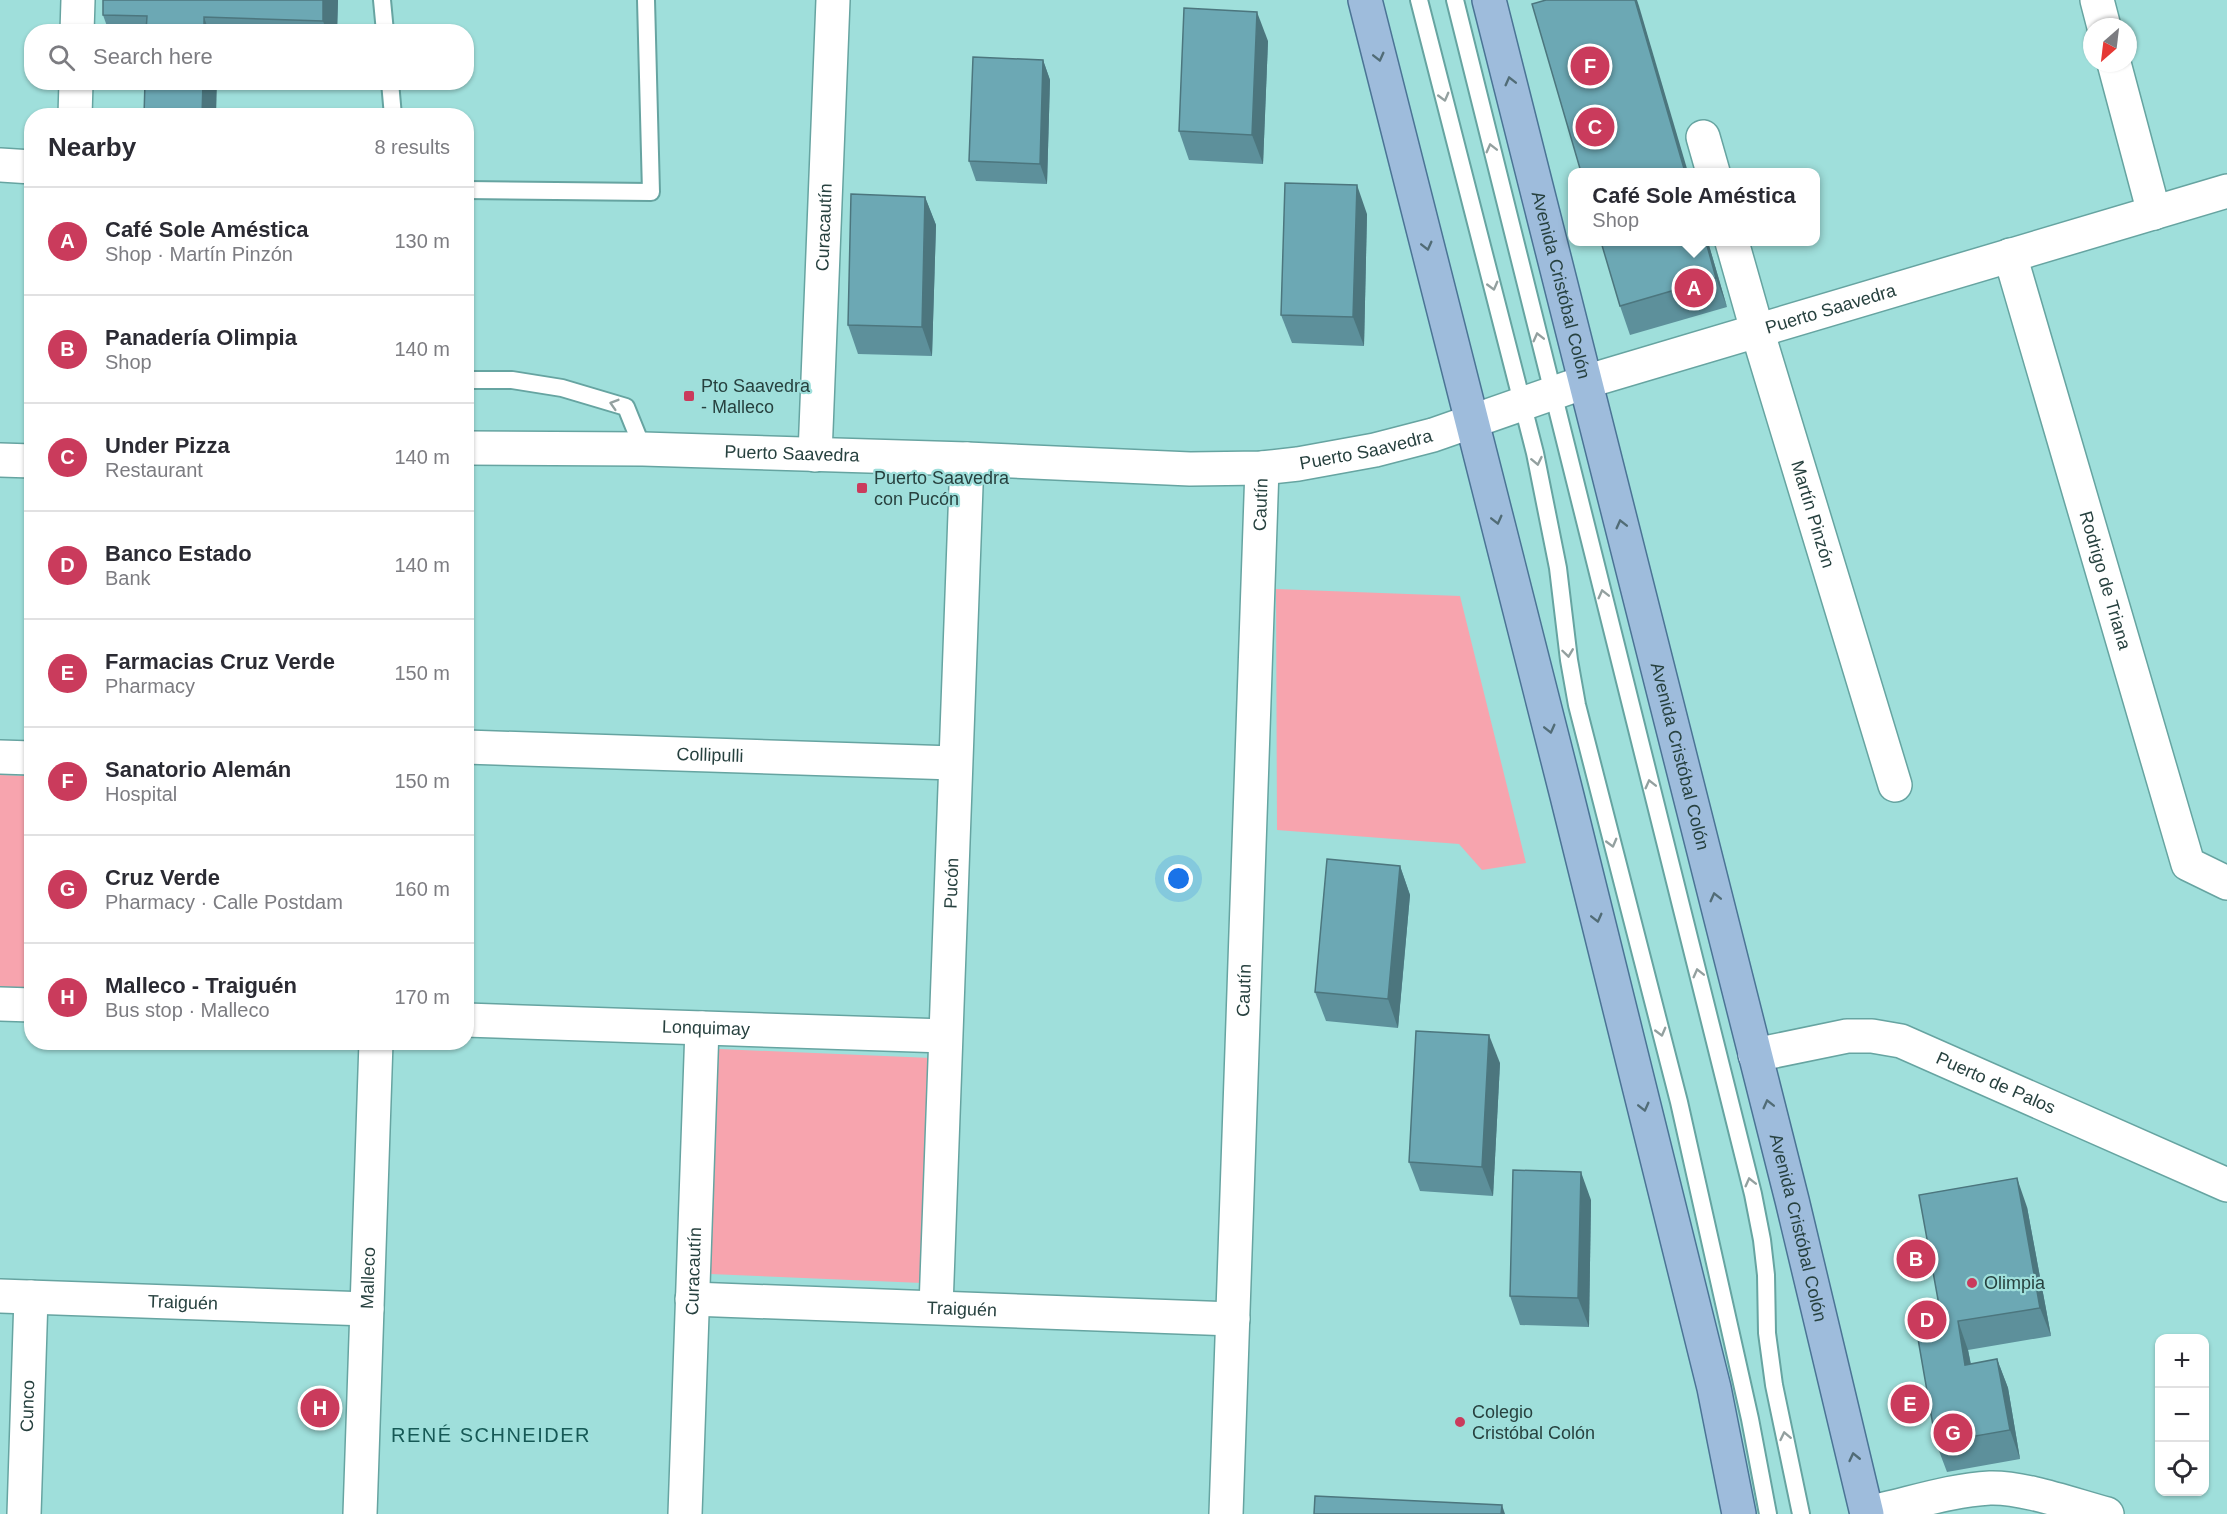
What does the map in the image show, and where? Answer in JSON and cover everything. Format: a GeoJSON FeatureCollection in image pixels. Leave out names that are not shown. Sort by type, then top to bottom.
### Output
{"type":"FeatureCollection","features":[{"type":"Feature","properties":{"kind":"main road"},"geometry":{"type":"LineString","coordinates":[[1365,0],[1567,796],[1711,1377],[1739,1514]]}},
{"type":"Feature","properties":{"kind":"main road","name":"Avenida Cristóbal Colón"},"geometry":{"type":"LineString","coordinates":[[1489,0],[1792,1200],[1867,1514]]}},
{"type":"Feature","properties":{"kind":"street"},"geometry":{"type":"LineString","coordinates":[[77,24],[78,0]]}},
{"type":"Feature","properties":{"kind":"street","name":"Curacautín"},"geometry":{"type":"LineString","coordinates":[[815,455],[833,0]]}},
{"type":"Feature","properties":{"kind":"street"},"geometry":{"type":"LineString","coordinates":[[2097,0],[2102,18]]}},
{"type":"Feature","properties":{"kind":"street"},"geometry":{"type":"LineString","coordinates":[[2116,72],[2154,213]]}},
{"type":"Feature","properties":{"kind":"street"},"geometry":{"type":"LineString","coordinates":[[75,108],[76,90]]}},
{"type":"Feature","properties":{"kind":"street"},"geometry":{"type":"LineString","coordinates":[[1703,137],[1712,168]]}},
{"type":"Feature","properties":{"kind":"street"},"geometry":{"type":"LineString","coordinates":[[0,165],[24,166]]}},
{"type":"Feature","properties":{"kind":"street","name":"Puerto Saavedra"},"geometry":{"type":"LineString","coordinates":[[474,448],[644,449],[967,459],[1190,469],[1263,468],[1298,464],[1375,450],[1472,422],[1585,382],[2227,191]]}},
{"type":"Feature","properties":{"kind":"street","name":"Martín Pinzón"},"geometry":{"type":"LineString","coordinates":[[1733,246],[1895,785]]}},
{"type":"Feature","properties":{"kind":"street","name":"Rodrigo de Triana"},"geometry":{"type":"LineString","coordinates":[[2010,255],[2188,864],[2227,883]]}},
{"type":"Feature","properties":{"kind":"street","name":"Pucón"},"geometry":{"type":"LineString","coordinates":[[936,1307],[954,763],[967,459]]}},
{"type":"Feature","properties":{"kind":"street"},"geometry":{"type":"LineString","coordinates":[[0,460],[24,461]]}},
{"type":"Feature","properties":{"kind":"street","name":"Cautín"},"geometry":{"type":"LineString","coordinates":[[1226,1514],[1263,468]]}},
{"type":"Feature","properties":{"kind":"street","name":"Collipulli"},"geometry":{"type":"LineString","coordinates":[[474,747],[954,763]]}},
{"type":"Feature","properties":{"kind":"street"},"geometry":{"type":"LineString","coordinates":[[0,757],[24,758]]}},
{"type":"Feature","properties":{"kind":"street"},"geometry":{"type":"LineString","coordinates":[[0,1004],[24,1005]]}},
{"type":"Feature","properties":{"kind":"street","name":"Lonquimay"},"geometry":{"type":"LineString","coordinates":[[474,1020],[945,1036]]}},
{"type":"Feature","properties":{"kind":"street","name":"Curacautín"},"geometry":{"type":"LineString","coordinates":[[684,1514],[702,1028]]}},
{"type":"Feature","properties":{"kind":"street","name":"Puerto de Palos"},"geometry":{"type":"LineString","coordinates":[[1755,1055],[1847,1036],[1872,1036],[1901,1041],[2227,1185]]}},
{"type":"Feature","properties":{"kind":"street","name":"Malleco"},"geometry":{"type":"LineString","coordinates":[[360,1514],[376,1050]]}},
{"type":"Feature","properties":{"kind":"street","name":"Traiguén"},"geometry":{"type":"LineString","coordinates":[[15,1296],[367,1309]]}},
{"type":"Feature","properties":{"kind":"street","name":"Cunco"},"geometry":{"type":"LineString","coordinates":[[15,1296],[24,1514]]}},
{"type":"Feature","properties":{"kind":"street","name":"Traiguén"},"geometry":{"type":"LineString","coordinates":[[692,1299],[1233,1319]]}},
{"type":"Feature","properties":{"kind":"street"},"geometry":{"type":"LineString","coordinates":[[1867,1514],[1961,1491],[1990,1488],[2022,1492],[2107,1514]]}},
{"type":"Feature","properties":{"kind":"lane"},"geometry":{"type":"LineString","coordinates":[[382,0],[384,24]]}},
{"type":"Feature","properties":{"kind":"lane"},"geometry":{"type":"LineString","coordinates":[[474,190],[651,192],[646,0]]}},
{"type":"Feature","properties":{"kind":"lane"},"geometry":{"type":"LineString","coordinates":[[1419,0],[1538,399],[1753,1194],[1766,1275],[1767,1333],[1774,1385],[1801,1514]]}},
{"type":"Feature","properties":{"kind":"lane"},"geometry":{"type":"LineString","coordinates":[[1455,0],[1538,399],[1553,538],[1577,705],[1679,1102],[1750,1419],[1768,1514]]}},
{"type":"Feature","properties":{"kind":"lane"},"geometry":{"type":"LineString","coordinates":[[391,90],[392,108]]}},
{"type":"Feature","properties":{"kind":"lane"},"geometry":{"type":"LineString","coordinates":[[474,380],[512,380],[562,388],[626,407],[644,449]]}},
{"type":"Feature","properties":{"kind":"shaded area"},"geometry":{"type":"Polygon","coordinates":[[[1276,589],[1460,596],[1526,863],[1482,870],[1459,844],[1277,830],[1276,589]]]}},
{"type":"Feature","properties":{"kind":"shaded area"},"geometry":{"type":"Polygon","coordinates":[[[0,775],[24,776],[24,990],[0,989],[0,775]]]}},
{"type":"Feature","properties":{"kind":"shaded area"},"geometry":{"type":"Polygon","coordinates":[[[719,1049],[931,1058],[922,1283],[710,1274],[719,1049]]]}},
{"type":"Feature","properties":{"kind":"building"},"geometry":{"type":"Polygon","coordinates":[[[103,0],[323,0],[323,21],[204,17],[204,24],[146,24],[147,16],[103,15],[103,0]]]}},
{"type":"Feature","properties":{"kind":"building"},"geometry":{"type":"Polygon","coordinates":[[[1546,0],[1635,0],[1684,168],[1580,168],[1532,4],[1546,0]]]}},
{"type":"Feature","properties":{"kind":"building"},"geometry":{"type":"Polygon","coordinates":[[[1184,8],[1257,12],[1252,135],[1179,131],[1184,8]]]}},
{"type":"Feature","properties":{"kind":"building"},"geometry":{"type":"Polygon","coordinates":[[[973,57],[1043,60],[1040,164],[969,161],[973,57]]]}},
{"type":"Feature","properties":{"kind":"building"},"geometry":{"type":"Polygon","coordinates":[[[145,90],[203,90],[202,108],[144,108],[145,90]]]}},
{"type":"Feature","properties":{"kind":"building"},"geometry":{"type":"Polygon","coordinates":[[[1285,183],[1357,185],[1353,317],[1281,315],[1285,183]]]}},
{"type":"Feature","properties":{"kind":"building"},"geometry":{"type":"Polygon","coordinates":[[[851,194],[925,197],[922,327],[848,325],[851,194]]]}},
{"type":"Feature","properties":{"kind":"building"},"geometry":{"type":"Polygon","coordinates":[[[1602,246],[1707,246],[1716,278],[1620,306],[1602,246]]]}},
{"type":"Feature","properties":{"kind":"building"},"geometry":{"type":"Polygon","coordinates":[[[1327,859],[1400,866],[1388,999],[1315,992],[1327,859]]]}},
{"type":"Feature","properties":{"kind":"building"},"geometry":{"type":"Polygon","coordinates":[[[1416,1031],[1489,1035],[1482,1167],[1409,1162],[1416,1031]]]}},
{"type":"Feature","properties":{"kind":"building"},"geometry":{"type":"Polygon","coordinates":[[[1513,1170],[1581,1172],[1578,1298],[1510,1296],[1513,1170]]]}},
{"type":"Feature","properties":{"kind":"building"},"geometry":{"type":"Polygon","coordinates":[[[2017,1178],[2040,1308],[1958,1321],[1965,1365],[1997,1359],[2010,1430],[1936,1443],[1913,1310],[1939,1305],[1919,1195],[2017,1178]]]}},
{"type":"Feature","properties":{"kind":"building"},"geometry":{"type":"Polygon","coordinates":[[[1315,1496],[1502,1505],[1501,1514],[1314,1514],[1315,1496]]]}},
{"type":"Feature","properties":{"kind":"place","name":"Sanatorio Alemán"},"geometry":{"type":"Point","coordinates":[1590,66]}},
{"type":"Feature","properties":{"kind":"place","name":"Under Pizza"},"geometry":{"type":"Point","coordinates":[1595,127]}},
{"type":"Feature","properties":{"kind":"place","name":"Café Sole Améstica"},"geometry":{"type":"Point","coordinates":[1694,288]}},
{"type":"Feature","properties":{"kind":"place","name":"Pto Saavedra - Malleco"},"geometry":{"type":"Point","coordinates":[689,396]}},
{"type":"Feature","properties":{"kind":"place","name":"Puerto Saavedra con Pucón"},"geometry":{"type":"Point","coordinates":[862,488]}},
{"type":"Feature","properties":{"kind":"place","name":"Panadería Olimpia"},"geometry":{"type":"Point","coordinates":[1916,1259]}},
{"type":"Feature","properties":{"kind":"place","name":"Olimpia"},"geometry":{"type":"Point","coordinates":[1972,1283]}},
{"type":"Feature","properties":{"kind":"place","name":"Banco Estado"},"geometry":{"type":"Point","coordinates":[1927,1320]}},
{"type":"Feature","properties":{"kind":"place","name":"Farmacias Cruz Verde"},"geometry":{"type":"Point","coordinates":[1910,1404]}},
{"type":"Feature","properties":{"kind":"place","name":"Malleco - Traiguén"},"geometry":{"type":"Point","coordinates":[320,1408]}},
{"type":"Feature","properties":{"kind":"place","name":"Colegio Cristóbal Colón"},"geometry":{"type":"Point","coordinates":[1460,1422]}},
{"type":"Feature","properties":{"kind":"place","name":"Cruz Verde"},"geometry":{"type":"Point","coordinates":[1953,1433]}},
{"type":"Feature","properties":{"kind":"district","name":"RENÉ SCHNEIDER"},"geometry":{"type":"Point","coordinates":[491,1435]}}]}
